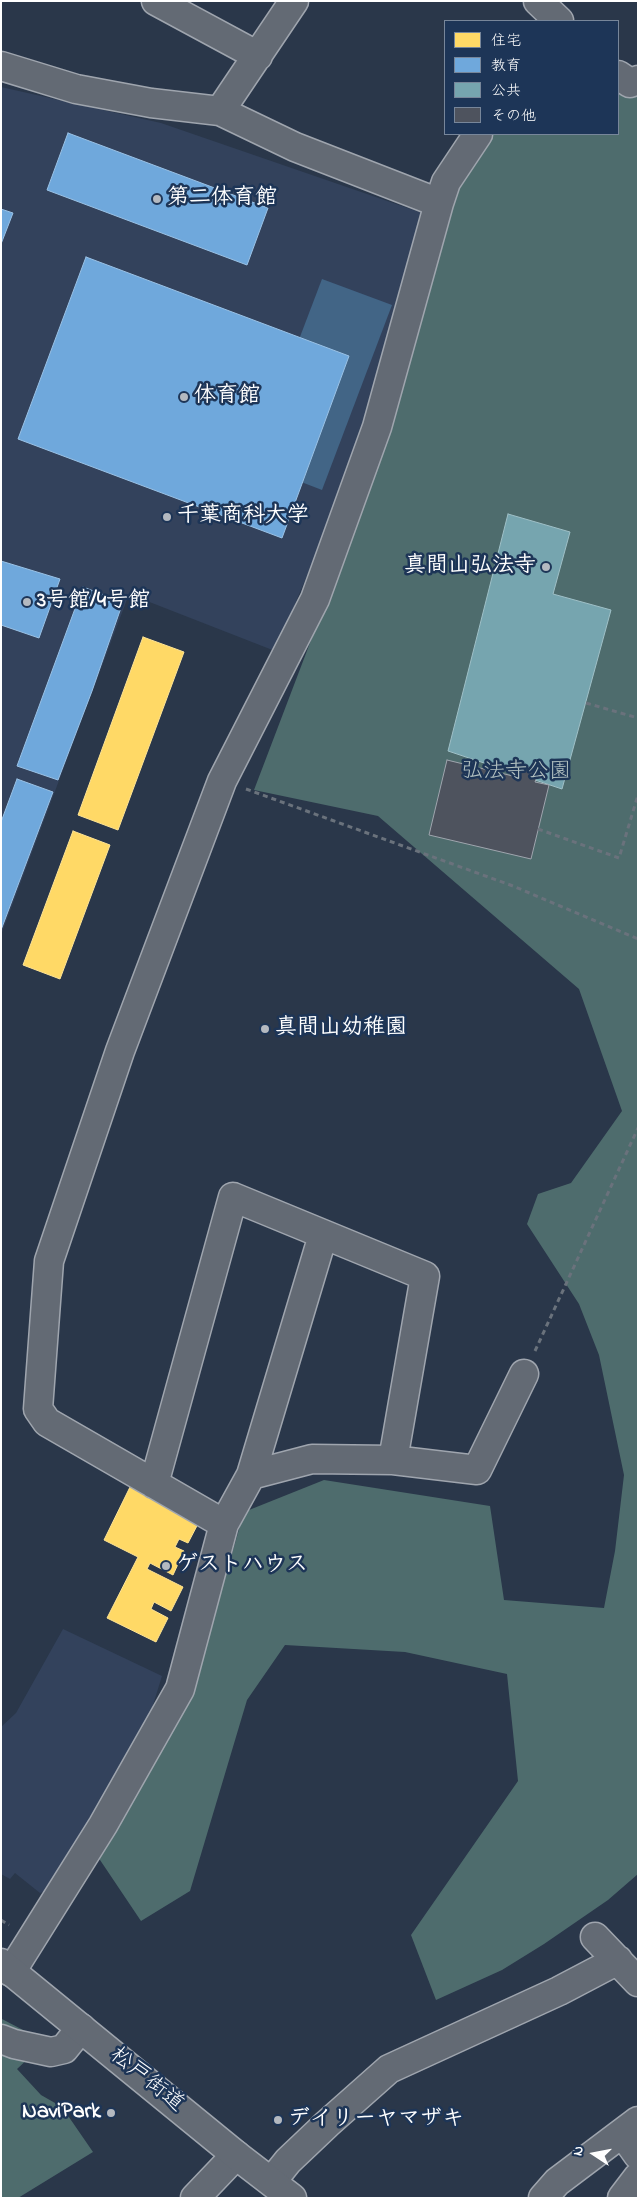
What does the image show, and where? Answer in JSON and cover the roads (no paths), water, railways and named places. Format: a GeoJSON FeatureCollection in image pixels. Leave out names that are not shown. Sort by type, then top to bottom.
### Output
{"type":"FeatureCollection","features":[{"type":"Feature","properties":{"kind":"street"},"geometry":{"type":"LineString","coordinates":[[156,1],[258,56]]}},
{"type":"Feature","properties":{"kind":"street"},"geometry":{"type":"LineString","coordinates":[[220,111],[294,1]]}},
{"type":"Feature","properties":{"kind":"street"},"geometry":{"type":"LineString","coordinates":[[538,1],[557,20]]}},
{"type":"Feature","properties":{"kind":"street"},"geometry":{"type":"LineString","coordinates":[[1,66],[76,89],[151,102],[220,111],[295,147],[439,203]]}},
{"type":"Feature","properties":{"kind":"street"},"geometry":{"type":"LineString","coordinates":[[619,76],[630,83],[638,80]]}},
{"type":"Feature","properties":{"kind":"street"},"geometry":{"type":"LineString","coordinates":[[224,1524],[47,1422],[38,1409],[49,1261],[120,1051],[222,781],[315,599],[376,427],[446,182],[477,135]]}},
{"type":"Feature","properties":{"kind":"street"},"geometry":{"type":"LineString","coordinates":[[154,1484],[234,1197],[425,1276],[393,1460]]}},
{"type":"Feature","properties":{"kind":"street"},"geometry":{"type":"LineString","coordinates":[[6,1968],[103,1825],[180,1689],[224,1524],[251,1475],[322,1235]]}},
{"type":"Feature","properties":{"kind":"street"},"geometry":{"type":"LineString","coordinates":[[251,1475],[312,1459],[393,1460],[477,1470],[524,1374]]}},
{"type":"Feature","properties":{"kind":"street"},"geometry":{"type":"LineString","coordinates":[[595,1936],[638,1982]]}},
{"type":"Feature","properties":{"kind":"street"},"geometry":{"type":"LineString","coordinates":[[282,2189],[288,2161],[389,2069],[559,1991],[618,1960]]}},
{"type":"Feature","properties":{"kind":"street","name":"松戸街道"},"geometry":{"type":"LineString","coordinates":[[6,1968],[236,2155],[282,2189]]}},
{"type":"Feature","properties":{"kind":"street"},"geometry":{"type":"LineString","coordinates":[[1,2039],[14,2044],[51,2052],[64,2049],[81,2028]]}},
{"type":"Feature","properties":{"kind":"street"},"geometry":{"type":"LineString","coordinates":[[543,2198],[557,2182],[633,2137]]}},
{"type":"Feature","properties":{"kind":"street"},"geometry":{"type":"LineString","coordinates":[[195,2198],[236,2155]]}},
{"type":"Feature","properties":{"kind":"street"},"geometry":{"type":"LineString","coordinates":[[622,2198],[638,2177]]}},
{"type":"Feature","properties":{"kind":"place","name":"第二体育館"},"geometry":{"type":"Point","coordinates":[157,199]}},
{"type":"Feature","properties":{"kind":"place","name":"体育館"},"geometry":{"type":"Point","coordinates":[184,397]}},
{"type":"Feature","properties":{"kind":"place","name":"千葉商科大学"},"geometry":{"type":"Point","coordinates":[167,517]}},
{"type":"Feature","properties":{"kind":"place","name":"真間山弘法寺"},"geometry":{"type":"Point","coordinates":[546,567]}},
{"type":"Feature","properties":{"kind":"place","name":"3号館/4号館"},"geometry":{"type":"Point","coordinates":[27,602]}},
{"type":"Feature","properties":{"kind":"place","name":"真間山幼稚園"},"geometry":{"type":"Point","coordinates":[265,1029]}},
{"type":"Feature","properties":{"kind":"place","name":"ゲストハウス"},"geometry":{"type":"Point","coordinates":[166,1566]}},
{"type":"Feature","properties":{"kind":"place","name":"NaviPark"},"geometry":{"type":"Point","coordinates":[111,2113]}},
{"type":"Feature","properties":{"kind":"place","name":"デイリーヤマザキ"},"geometry":{"type":"Point","coordinates":[278,2120]}},
{"type":"Feature","properties":{"kind":"park label","name":"弘法寺公園"},"geometry":{"type":"Point","coordinates":[516,773]}}]}
